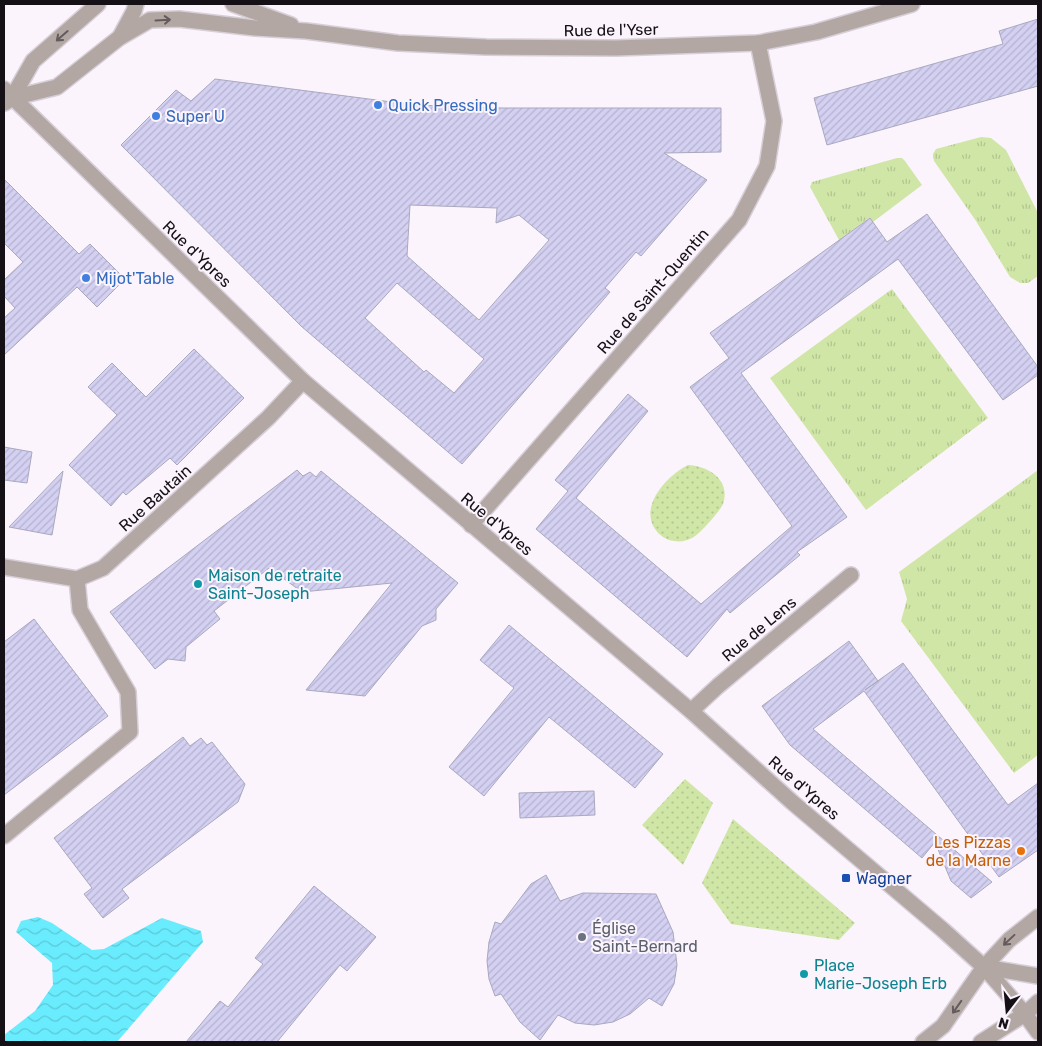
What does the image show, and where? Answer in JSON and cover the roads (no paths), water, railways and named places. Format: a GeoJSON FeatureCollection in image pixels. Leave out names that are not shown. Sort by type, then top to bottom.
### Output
{"type":"FeatureCollection","features":[{"type":"Feature","properties":{"kind":"street"},"geometry":{"type":"LineString","coordinates":[[7,97],[32,61],[98,4]]}},
{"type":"Feature","properties":{"kind":"street","name":"Rue de l'Yser"},"geometry":{"type":"LineString","coordinates":[[119,38],[136,4]]}},
{"type":"Feature","properties":{"kind":"street","name":"Rue de l'Yser"},"geometry":{"type":"LineString","coordinates":[[233,4],[306,30]]}},
{"type":"Feature","properties":{"kind":"street","name":"Rue de l'Yser"},"geometry":{"type":"LineString","coordinates":[[7,97],[57,87],[119,38],[150,20],[169,19],[254,28],[306,30],[398,43],[486,48],[616,48],[758,43],[816,32],[912,4]]}},
{"type":"Feature","properties":{"kind":"street","name":"Rue de Saint-Quentin"},"geometry":{"type":"LineString","coordinates":[[471,525],[739,220],[767,166],[774,121],[758,43]]}},
{"type":"Feature","properties":{"kind":"street","name":"Rue d'Ypres"},"geometry":{"type":"LineString","coordinates":[[7,97],[303,382],[692,711],[792,802],[984,967],[1026,1014],[1038,1032]]}},
{"type":"Feature","properties":{"kind":"street","name":"Rue Bautain"},"geometry":{"type":"LineString","coordinates":[[77,579],[103,568],[268,418],[303,382]]}},
{"type":"Feature","properties":{"kind":"street"},"geometry":{"type":"LineString","coordinates":[[4,566],[77,579],[80,610],[128,692],[130,732],[4,836]]}},
{"type":"Feature","properties":{"kind":"street","name":"Rue de Lens"},"geometry":{"type":"LineString","coordinates":[[692,711],[718,686],[851,575]]}},
{"type":"Feature","properties":{"kind":"street"},"geometry":{"type":"LineString","coordinates":[[923,1042],[943,1026],[984,967],[1009,940],[1038,917]]}},
{"type":"Feature","properties":{"kind":"street"},"geometry":{"type":"LineString","coordinates":[[984,967],[1038,976]]}},
{"type":"Feature","properties":{"kind":"street"},"geometry":{"type":"LineString","coordinates":[[981,1042],[1026,1014],[1038,1002]]}},
{"type":"Feature","properties":{"kind":"water"},"geometry":{"type":"Polygon","coordinates":[[[38,917],[52,923],[92,950],[104,949],[162,918],[201,931],[203,942],[117,1042],[4,1042],[4,1035],[35,1011],[53,985],[52,963],[16,932],[21,921],[38,917]]]}},
{"type":"Feature","properties":{"kind":"place","name":"Quick Pressing"},"geometry":{"type":"Point","coordinates":[378,105]}},
{"type":"Feature","properties":{"kind":"place","name":"Super U"},"geometry":{"type":"Point","coordinates":[156,116]}},
{"type":"Feature","properties":{"kind":"place","name":"Mijot'Table"},"geometry":{"type":"Point","coordinates":[86,278]}},
{"type":"Feature","properties":{"kind":"place","name":"Maison de retraite Saint-Joseph"},"geometry":{"type":"Point","coordinates":[198,584]}},
{"type":"Feature","properties":{"kind":"place","name":"Les Pizzas de la Marne"},"geometry":{"type":"Point","coordinates":[1021,851]}},
{"type":"Feature","properties":{"kind":"place","name":"Wagner"},"geometry":{"type":"Point","coordinates":[846,878]}},
{"type":"Feature","properties":{"kind":"place","name":"Église Saint-Bernard"},"geometry":{"type":"Point","coordinates":[582,937]}},
{"type":"Feature","properties":{"kind":"place","name":"Place Marie-Joseph Erb"},"geometry":{"type":"Point","coordinates":[804,974]}}]}
